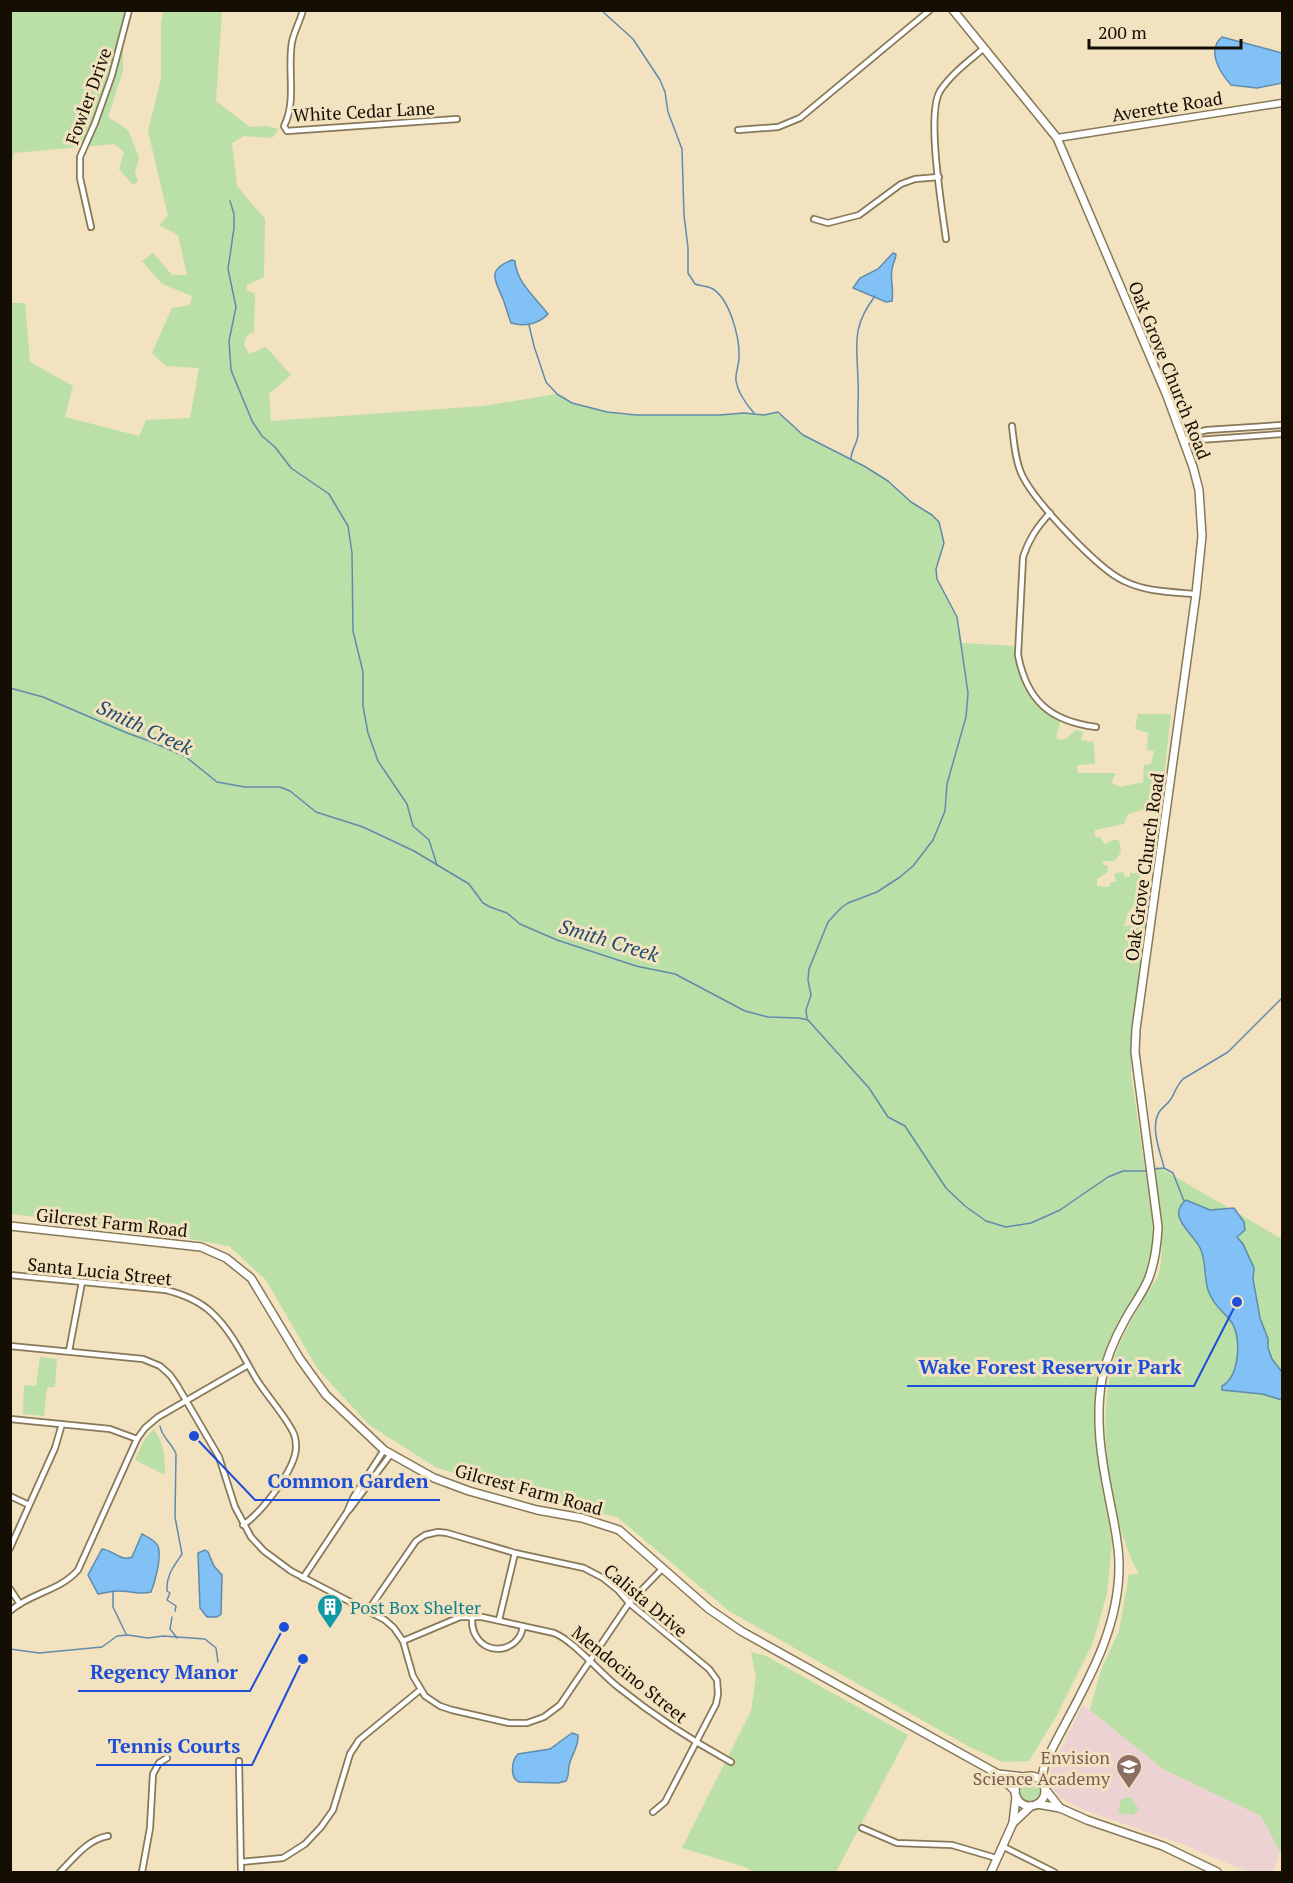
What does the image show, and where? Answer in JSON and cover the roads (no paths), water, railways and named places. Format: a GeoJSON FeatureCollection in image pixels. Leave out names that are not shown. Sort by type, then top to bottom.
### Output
{"type":"FeatureCollection","features":[{"type":"Feature","properties":{"kind":"main road","name":"Oak Grove Church Road"},"geometry":{"type":"LineString","coordinates":[[953,10],[1057,138],[1167,396],[1199,490],[1201,511],[1202,536],[1196,594],[1136,1029],[1135,1052],[1158,1227],[1157,1244],[1155,1259],[1147,1282],[1118,1334],[1106,1365],[1099,1411],[1102,1455],[1119,1552],[1119,1587],[1115,1612],[1104,1645],[1045,1762],[1043,1785]]}},
{"type":"Feature","properties":{"kind":"main road","name":"Gilcrest Farm Road"},"geometry":{"type":"LineString","coordinates":[[10,1226],[201,1247],[226,1258],[251,1278],[300,1359],[326,1395],[384,1450],[434,1478],[469,1491],[515,1504],[582,1518],[619,1530],[709,1609],[741,1631],[998,1774],[1015,1794]]}},
{"type":"Feature","properties":{"kind":"main road","name":"Oak Grove Church Road"},"geometry":{"type":"LineString","coordinates":[[1026,1777],[1045,1762]]}},
{"type":"Feature","properties":{"kind":"main road","name":"Gilcrest Farm Road"},"geometry":{"type":"LineString","coordinates":[[998,1774],[1026,1777]]}},
{"type":"Feature","properties":{"kind":"main road"},"geometry":{"type":"LineString","coordinates":[[1014,1823],[1017,1783],[1026,1777],[1035,1777],[1060,1808]]}},
{"type":"Feature","properties":{"kind":"main road"},"geometry":{"type":"LineString","coordinates":[[991,1872],[1014,1823],[1043,1797],[1043,1785]]}},
{"type":"Feature","properties":{"kind":"main road"},"geometry":{"type":"LineString","coordinates":[[1015,1794],[1022,1804],[1060,1808],[1087,1820],[1162,1846],[1217,1872]]}},
{"type":"Feature","properties":{"kind":"street","name":"Fowler Drive"},"geometry":{"type":"LineString","coordinates":[[91,227],[80,178],[80,157],[112,75],[129,10]]}},
{"type":"Feature","properties":{"kind":"street","name":"White Cedar Lane"},"geometry":{"type":"LineString","coordinates":[[303,10],[292,40],[291,99],[289,118],[284,126],[287,131],[457,119]]}},
{"type":"Feature","properties":{"kind":"street"},"geometry":{"type":"LineString","coordinates":[[738,130],[778,127],[800,118],[930,10]]}},
{"type":"Feature","properties":{"kind":"street"},"geometry":{"type":"LineString","coordinates":[[946,239],[934,112],[940,92],[953,76],[984,48]]}},
{"type":"Feature","properties":{"kind":"street","name":"Averette Road"},"geometry":{"type":"LineString","coordinates":[[1057,138],[1282,103]]}},
{"type":"Feature","properties":{"kind":"street"},"geometry":{"type":"LineString","coordinates":[[814,219],[828,223],[860,215],[901,184],[915,179],[939,177]]}},
{"type":"Feature","properties":{"kind":"street"},"geometry":{"type":"LineString","coordinates":[[1184,441],[1194,433],[1207,430],[1282,425]]}},
{"type":"Feature","properties":{"kind":"street"},"geometry":{"type":"LineString","coordinates":[[1012,426],[1021,472],[1032,492],[1099,564],[1125,582],[1143,588],[1196,594]]}},
{"type":"Feature","properties":{"kind":"street"},"geometry":{"type":"LineString","coordinates":[[1261,427],[1261,435]]}},
{"type":"Feature","properties":{"kind":"street"},"geometry":{"type":"LineString","coordinates":[[1184,441],[1282,434]]}},
{"type":"Feature","properties":{"kind":"street"},"geometry":{"type":"LineString","coordinates":[[1050,513],[1028,542],[1023,557],[1018,655],[1021,669],[1032,694],[1045,709],[1067,722],[1096,728]]}},
{"type":"Feature","properties":{"kind":"street","name":"Santa Lucia Street"},"geometry":{"type":"LineString","coordinates":[[10,1275],[158,1288],[189,1298],[208,1309],[222,1324],[295,1437],[296,1449],[291,1467],[261,1510],[243,1526]]}},
{"type":"Feature","properties":{"kind":"street"},"geometry":{"type":"LineString","coordinates":[[69,1351],[82,1282]]}},
{"type":"Feature","properties":{"kind":"street"},"geometry":{"type":"LineString","coordinates":[[10,1346],[134,1358],[153,1362],[170,1375],[222,1464],[243,1526],[264,1551],[303,1578],[384,1620],[394,1628],[403,1641],[413,1676],[420,1690],[440,1706],[509,1723],[527,1723],[544,1717],[560,1705],[629,1603],[663,1568]]}},
{"type":"Feature","properties":{"kind":"street"},"geometry":{"type":"LineString","coordinates":[[10,1611],[62,1583],[78,1569],[137,1439],[149,1423],[248,1365]]}},
{"type":"Feature","properties":{"kind":"street"},"geometry":{"type":"LineString","coordinates":[[10,1419],[110,1429],[137,1439]]}},
{"type":"Feature","properties":{"kind":"street"},"geometry":{"type":"LineString","coordinates":[[10,1548],[55,1448],[62,1424]]}},
{"type":"Feature","properties":{"kind":"street"},"geometry":{"type":"LineString","coordinates":[[347,1512],[353,1498],[384,1450]]}},
{"type":"Feature","properties":{"kind":"street"},"geometry":{"type":"LineString","coordinates":[[303,1578],[347,1512],[391,1454]]}},
{"type":"Feature","properties":{"kind":"street"},"geometry":{"type":"LineString","coordinates":[[10,1496],[29,1505]]}},
{"type":"Feature","properties":{"kind":"street","name":"Calista Drive"},"geometry":{"type":"LineString","coordinates":[[367,1612],[411,1548],[425,1535],[438,1532],[515,1553],[584,1568],[610,1584],[629,1603],[709,1669],[717,1680],[716,1704],[665,1802],[653,1812]]}},
{"type":"Feature","properties":{"kind":"street"},"geometry":{"type":"LineString","coordinates":[[499,1620],[515,1553]]}},
{"type":"Feature","properties":{"kind":"street"},"geometry":{"type":"LineString","coordinates":[[10,1589],[20,1604]]}},
{"type":"Feature","properties":{"kind":"street","name":"Mendocino Street"},"geometry":{"type":"LineString","coordinates":[[403,1641],[460,1617],[499,1620],[562,1636],[650,1713],[696,1743],[731,1762]]}},
{"type":"Feature","properties":{"kind":"street"},"geometry":{"type":"LineString","coordinates":[[472,1617],[472,1627],[477,1638],[486,1645],[498,1648],[507,1648],[514,1644],[520,1638],[523,1626]]}},
{"type":"Feature","properties":{"kind":"street"},"geometry":{"type":"LineString","coordinates":[[241,1862],[284,1858],[305,1844],[333,1810],[350,1754],[359,1740],[420,1690]]}},
{"type":"Feature","properties":{"kind":"street"},"geometry":{"type":"LineString","coordinates":[[142,1872],[150,1828],[153,1774],[159,1763],[167,1758]]}},
{"type":"Feature","properties":{"kind":"street"},"geometry":{"type":"LineString","coordinates":[[239,1761],[241,1872]]}},
{"type":"Feature","properties":{"kind":"street"},"geometry":{"type":"LineString","coordinates":[[862,1828],[897,1843],[952,1845],[996,1858]]}},
{"type":"Feature","properties":{"kind":"street"},"geometry":{"type":"LineString","coordinates":[[60,1872],[79,1852],[99,1837],[108,1836]]}},
{"type":"Feature","properties":{"kind":"street"},"geometry":{"type":"LineString","coordinates":[[1002,1846],[1054,1872]]}},
{"type":"Feature","properties":{"kind":"water"},"geometry":{"type":"Polygon","coordinates":[[[1222,37],[1282,53],[1282,83],[1257,88],[1231,85],[1216,61],[1215,48],[1222,37]]]}},
{"type":"Feature","properties":{"kind":"water"},"geometry":{"type":"Polygon","coordinates":[[[893,253],[896,254],[896,258],[892,267],[892,301],[886,302],[853,288],[860,278],[878,269],[893,253]]]}},
{"type":"Feature","properties":{"kind":"water"},"geometry":{"type":"Polygon","coordinates":[[[512,260],[515,261],[519,276],[527,289],[548,314],[526,325],[511,323],[495,281],[499,268],[512,260]]]}},
{"type":"Feature","properties":{"kind":"water"},"geometry":{"type":"Polygon","coordinates":[[[1186,1200],[1210,1210],[1234,1208],[1244,1222],[1245,1230],[1237,1237],[1243,1244],[1254,1268],[1253,1279],[1260,1318],[1268,1339],[1268,1348],[1272,1359],[1282,1372],[1282,1400],[1262,1394],[1222,1390],[1222,1386],[1232,1375],[1235,1366],[1237,1338],[1232,1323],[1210,1296],[1201,1250],[1180,1219],[1180,1206],[1186,1200]]]}},
{"type":"Feature","properties":{"kind":"water"},"geometry":{"type":"Polygon","coordinates":[[[142,1534],[155,1542],[159,1551],[151,1592],[115,1591],[98,1594],[88,1575],[102,1549],[124,1558],[132,1557],[142,1534]]]}},
{"type":"Feature","properties":{"kind":"water"},"geometry":{"type":"Polygon","coordinates":[[[205,1550],[222,1575],[221,1614],[217,1617],[207,1617],[200,1608],[198,1553],[205,1550]]]}},
{"type":"Feature","properties":{"kind":"water"},"geometry":{"type":"Polygon","coordinates":[[[572,1733],[578,1735],[578,1739],[566,1781],[558,1783],[516,1780],[512,1769],[518,1754],[550,1749],[572,1733]]]}},
{"type":"Feature","properties":{"kind":"waterway"},"geometry":{"type":"LineString","coordinates":[[601,10],[633,39],[660,80],[665,92],[668,112],[682,149],[688,273],[695,284],[711,288],[719,294],[729,310],[736,330],[739,350],[737,385],[754,413]]}},
{"type":"Feature","properties":{"kind":"waterway"},"geometry":{"type":"LineString","coordinates":[[230,201],[234,214],[234,228],[228,269],[236,307],[229,341],[231,370],[252,421],[262,436],[275,447],[291,468],[329,494],[348,526],[352,553],[353,631],[363,672],[363,706],[368,733],[378,761],[407,804],[413,826],[429,840],[437,865]]}},
{"type":"Feature","properties":{"kind":"waterway"},"geometry":{"type":"LineString","coordinates":[[851,459],[858,436],[857,337],[862,318],[875,296]]}},
{"type":"Feature","properties":{"kind":"waterway"},"geometry":{"type":"LineString","coordinates":[[529,325],[546,382],[557,394],[572,403],[607,412],[636,415],[744,413],[764,415],[778,412],[803,435],[888,481],[911,502],[939,522],[944,543],[936,569],[937,579],[957,617],[968,693],[966,717],[947,784],[945,811],[933,840],[913,866],[877,892],[848,903],[828,922],[809,969],[808,980],[811,995],[806,1010],[807,1019]]}},
{"type":"Feature","properties":{"kind":"waterway","name":"Smith Creek"},"geometry":{"type":"LineString","coordinates":[[10,688],[43,697],[186,757],[217,782],[245,787],[280,787],[290,791],[316,812],[363,827],[414,851],[469,884],[483,903],[507,913],[520,924],[557,940],[636,966],[675,974],[745,1011],[768,1017],[808,1020],[869,1088],[888,1117],[905,1126],[946,1188],[986,1221],[1006,1227],[1031,1223],[1060,1210],[1108,1177],[1123,1171],[1146,1171]]}},
{"type":"Feature","properties":{"kind":"waterway"},"geometry":{"type":"LineString","coordinates":[[1164,1167],[1155,1126],[1159,1112],[1171,1099],[1183,1079],[1228,1052],[1282,998]]}},
{"type":"Feature","properties":{"kind":"waterway","name":"Smith Creek"},"geometry":{"type":"LineString","coordinates":[[1154,1169],[1164,1168],[1173,1173],[1184,1201]]}},
{"type":"Feature","properties":{"kind":"waterway"},"geometry":{"type":"LineString","coordinates":[[160,1426],[176,1454],[175,1517],[182,1554],[171,1571],[167,1585],[167,1591],[170,1593],[167,1600],[176,1606],[175,1611]]}},
{"type":"Feature","properties":{"kind":"waterway"},"geometry":{"type":"LineString","coordinates":[[113,1591],[113,1607],[126,1634]]}},
{"type":"Feature","properties":{"kind":"waterway"},"geometry":{"type":"LineString","coordinates":[[172,1617],[170,1629],[177,1638]]}},
{"type":"Feature","properties":{"kind":"waterway"},"geometry":{"type":"LineString","coordinates":[[10,1649],[39,1653],[102,1647],[117,1636],[148,1638],[163,1636],[205,1639],[216,1648],[218,1662]]}},
{"type":"Feature","properties":{"kind":"place","name":"Wake Forest Reservoir Park"},"geometry":{"type":"Point","coordinates":[1237,1302]}},
{"type":"Feature","properties":{"kind":"place","name":"Common Garden"},"geometry":{"type":"Point","coordinates":[194,1436]}},
{"type":"Feature","properties":{"kind":"place","name":"Regency Manor"},"geometry":{"type":"Point","coordinates":[284,1627]}},
{"type":"Feature","properties":{"kind":"place","name":"Post Box Shelter"},"geometry":{"type":"Point","coordinates":[330,1630]}},
{"type":"Feature","properties":{"kind":"place","name":"Tennis Courts"},"geometry":{"type":"Point","coordinates":[303,1659]}},
{"type":"Feature","properties":{"kind":"place","name":"Envision Science Academy"},"geometry":{"type":"Point","coordinates":[1129,1790]}}]}
